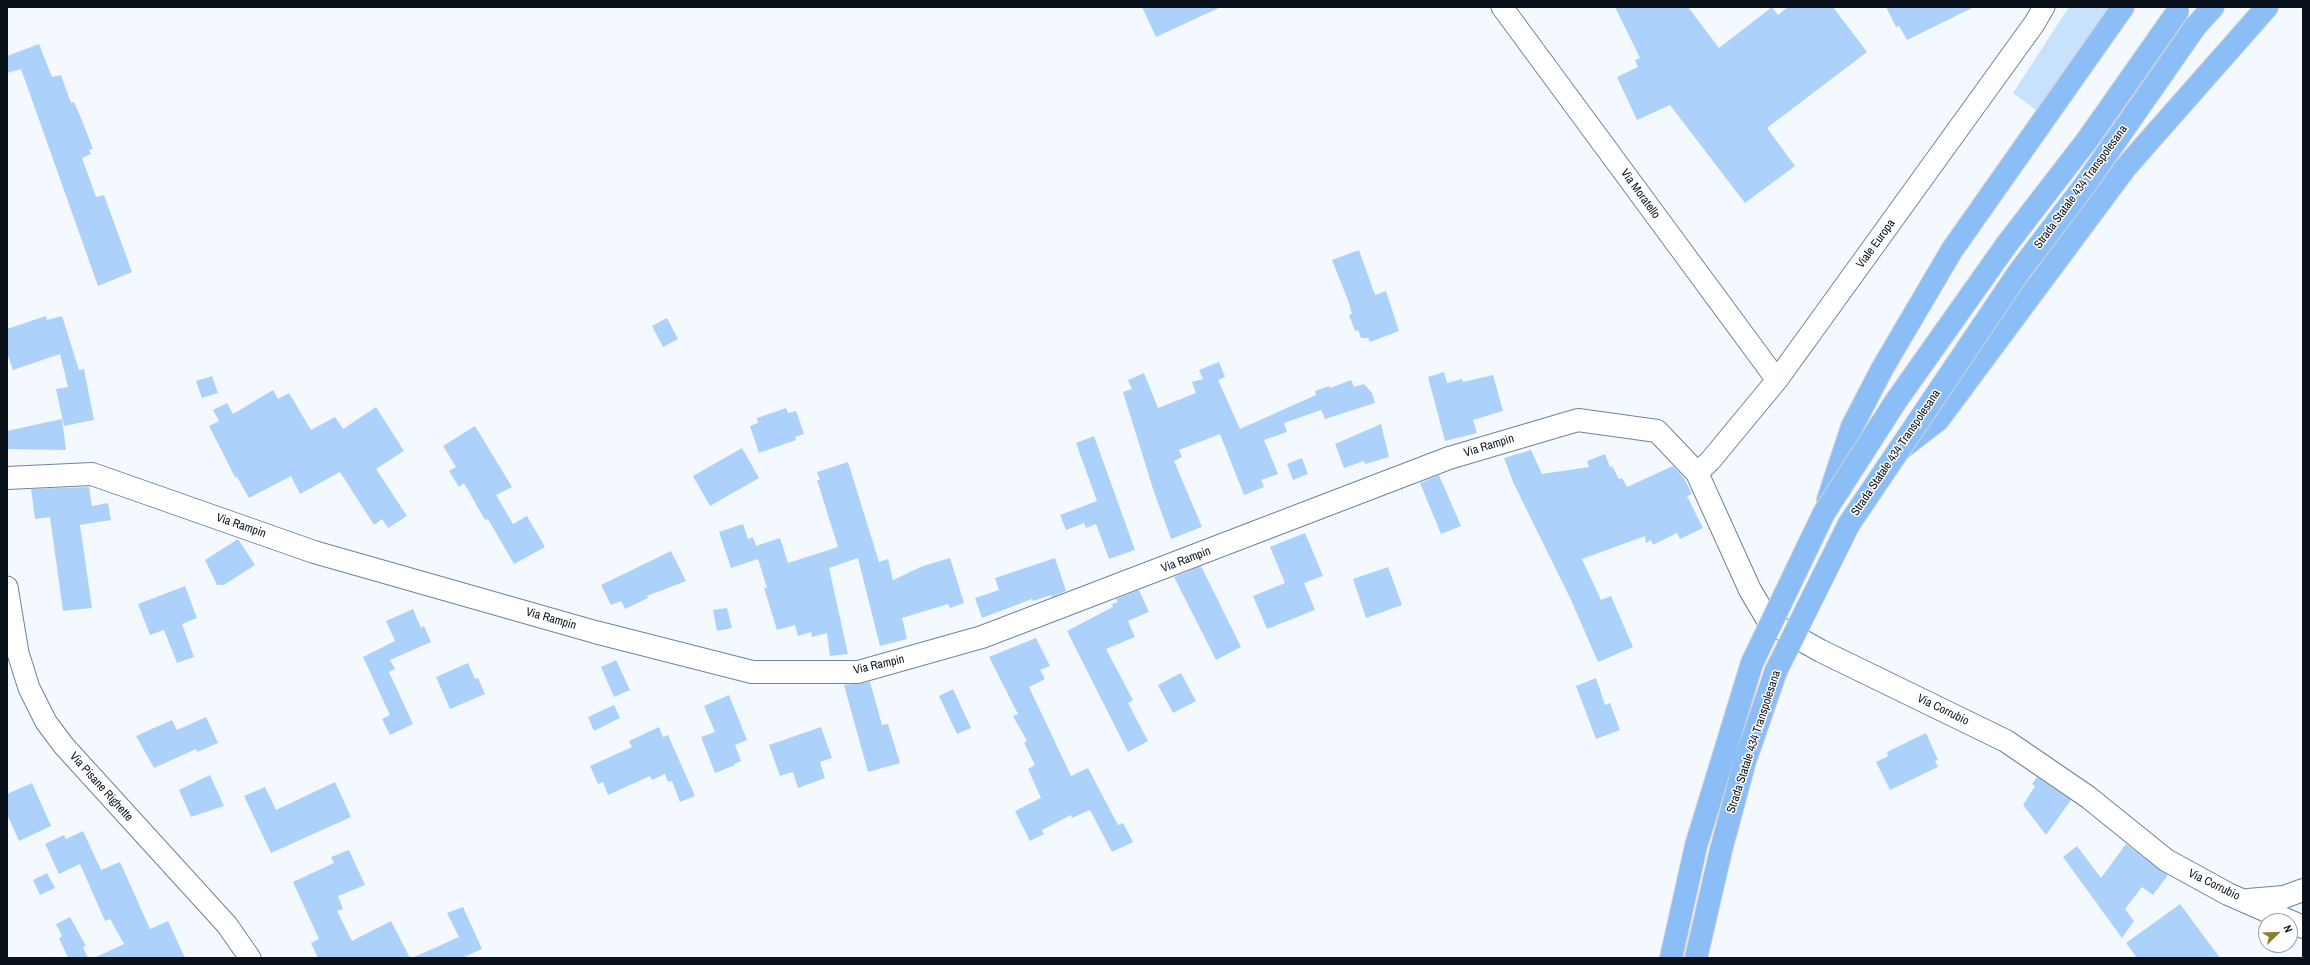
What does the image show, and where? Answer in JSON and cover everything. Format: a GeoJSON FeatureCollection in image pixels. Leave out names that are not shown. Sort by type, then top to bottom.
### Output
{"type":"FeatureCollection","features":[{"type":"Feature","properties":{"kind":"highway"},"geometry":{"type":"LineString","coordinates":[[1824,513],[1852,427],[1882,368],[1952,250],[2123,7]]}},
{"type":"Feature","properties":{"kind":"highway","name":"Strada Statale 434 Transpolesana"},"geometry":{"type":"LineString","coordinates":[[1671,958],[1696,846],[1752,663],[1824,513],[1896,400],[2007,244],[2088,139],[2182,7]]}},
{"type":"Feature","properties":{"kind":"highway","name":"Strada Statale 434 Transpolesana"},"geometry":{"type":"LineString","coordinates":[[1696,958],[1721,850],[1745,762],[1776,671],[1849,524],[2019,272],[2085,184],[2194,27],[2214,7]]}},
{"type":"Feature","properties":{"kind":"highway"},"geometry":{"type":"LineString","coordinates":[[1897,451],[1938,420],[2126,167],[2267,7]]}},
{"type":"Feature","properties":{"kind":"street","name":"Via Moratello"},"geometry":{"type":"LineString","coordinates":[[1502,7],[1777,380]]}},
{"type":"Feature","properties":{"kind":"street","name":"Viale Europa"},"geometry":{"type":"LineString","coordinates":[[1697,473],[1710,461],[1777,380],[2034,13]]}},
{"type":"Feature","properties":{"kind":"street","name":"Via Rampin"},"geometry":{"type":"LineString","coordinates":[[7,478],[92,474],[314,552],[595,632],[752,672],[858,672],[982,637],[1449,458],[1578,420],[1657,431],[1697,473]]}},
{"type":"Feature","properties":{"kind":"street","name":"Via Corrubio"},"geometry":{"type":"LineString","coordinates":[[1697,473],[1750,590],[1769,622],[1821,651],[2006,741],[2088,797],[2166,860],[2228,894],[2246,900],[2303,926]]}},
{"type":"Feature","properties":{"kind":"street","name":"Via Pisane Righette"},"geometry":{"type":"LineString","coordinates":[[7,587],[18,652],[29,688],[46,722],[69,751],[228,925],[250,958]]}},
{"type":"Feature","properties":{"kind":"street","name":"Via Corrubio"},"geometry":{"type":"LineString","coordinates":[[2246,900],[2284,897],[2303,890]]}},
{"type":"Feature","properties":{"kind":"shaded area"},"geometry":{"type":"Polygon","coordinates":[[[2069,7],[2114,7],[2040,113],[2013,93],[2069,7]]]}},
{"type":"Feature","properties":{"kind":"building"},"geometry":{"type":"Polygon","coordinates":[[[1142,7],[1221,7],[1156,37],[1142,7]]]}},
{"type":"Feature","properties":{"kind":"building"},"geometry":{"type":"Polygon","coordinates":[[[1615,7],[1688,7],[1719,48],[1772,7],[1778,15],[1788,7],[1833,7],[1867,52],[1767,128],[1795,166],[1745,203],[1670,105],[1637,120],[1617,77],[1638,67],[1635,60],[1640,58],[1615,7]]]}},
{"type":"Feature","properties":{"kind":"building"},"geometry":{"type":"Polygon","coordinates":[[[1886,7],[1974,7],[1907,40],[1899,26],[1896,27],[1886,7]]]}},
{"type":"Feature","properties":{"kind":"building"},"geometry":{"type":"Polygon","coordinates":[[[39,44],[52,77],[61,75],[71,103],[74,102],[81,118],[93,149],[89,150],[91,154],[82,158],[96,197],[104,195],[132,272],[98,286],[21,69],[7,73],[7,56],[39,44]]]}},
{"type":"Feature","properties":{"kind":"building"},"geometry":{"type":"Polygon","coordinates":[[[1359,250],[1375,295],[1386,291],[1399,331],[1370,342],[1368,338],[1361,338],[1358,330],[1355,331],[1349,315],[1352,314],[1349,303],[1332,260],[1359,250]]]}},
{"type":"Feature","properties":{"kind":"building"},"geometry":{"type":"Polygon","coordinates":[[[46,316],[47,320],[62,316],[79,370],[84,369],[94,420],[64,426],[56,389],[68,387],[60,354],[13,370],[7,353],[7,329],[46,316]]]}},
{"type":"Feature","properties":{"kind":"building"},"geometry":{"type":"Polygon","coordinates":[[[667,318],[678,339],[663,347],[652,326],[667,318]]]}},
{"type":"Feature","properties":{"kind":"building"},"geometry":{"type":"Polygon","coordinates":[[[1219,362],[1225,377],[1218,380],[1240,429],[1316,395],[1315,391],[1329,386],[1330,388],[1351,380],[1354,387],[1364,384],[1372,393],[1375,403],[1325,419],[1321,410],[1284,423],[1287,432],[1264,440],[1278,474],[1261,480],[1264,487],[1244,495],[1220,434],[1179,450],[1182,457],[1174,461],[1202,527],[1171,539],[1154,492],[1123,392],[1132,389],[1128,380],[1144,373],[1158,408],[1196,393],[1192,382],[1203,379],[1199,370],[1219,362]]]}},
{"type":"Feature","properties":{"kind":"building"},"geometry":{"type":"Polygon","coordinates":[[[1444,372],[1447,383],[1462,379],[1463,382],[1493,375],[1503,411],[1473,420],[1477,433],[1445,441],[1428,377],[1444,372]]]}},
{"type":"Feature","properties":{"kind":"building"},"geometry":{"type":"Polygon","coordinates":[[[212,376],[218,393],[202,398],[196,381],[212,376]]]}},
{"type":"Feature","properties":{"kind":"building"},"geometry":{"type":"Polygon","coordinates":[[[273,390],[278,399],[289,393],[311,430],[335,417],[343,429],[376,407],[404,451],[376,469],[407,516],[388,528],[382,519],[374,525],[340,472],[300,494],[291,476],[249,498],[237,477],[235,477],[209,426],[219,421],[213,410],[227,403],[233,414],[273,390]]]}},
{"type":"Feature","properties":{"kind":"building"},"geometry":{"type":"Polygon","coordinates":[[[786,408],[788,413],[796,411],[804,434],[795,437],[796,440],[759,453],[750,426],[758,423],[757,418],[786,408]]]}},
{"type":"Feature","properties":{"kind":"building"},"geometry":{"type":"Polygon","coordinates":[[[62,419],[66,450],[7,449],[7,431],[62,419]]]}},
{"type":"Feature","properties":{"kind":"building"},"geometry":{"type":"Polygon","coordinates":[[[1381,424],[1389,457],[1365,464],[1364,461],[1344,468],[1335,444],[1381,424]]]}},
{"type":"Feature","properties":{"kind":"building"},"geometry":{"type":"Polygon","coordinates":[[[475,426],[512,487],[496,495],[513,524],[527,516],[545,547],[514,564],[488,519],[485,520],[464,483],[459,487],[449,471],[456,467],[443,446],[475,426]]]}},
{"type":"Feature","properties":{"kind":"building"},"geometry":{"type":"Polygon","coordinates":[[[1094,436],[1135,550],[1109,559],[1096,524],[1086,528],[1084,523],[1066,530],[1060,515],[1097,501],[1076,443],[1094,436]]]}},
{"type":"Feature","properties":{"kind":"building"},"geometry":{"type":"Polygon","coordinates":[[[742,448],[759,478],[710,506],[693,476],[742,448]]]}},
{"type":"Feature","properties":{"kind":"building"},"geometry":{"type":"Polygon","coordinates":[[[1531,450],[1542,474],[1589,467],[1587,461],[1605,454],[1610,467],[1612,466],[1619,479],[1622,478],[1627,487],[1673,466],[1684,478],[1692,494],[1687,496],[1703,528],[1680,539],[1677,533],[1653,545],[1651,540],[1646,543],[1645,536],[1582,559],[1601,600],[1611,596],[1633,647],[1598,662],[1571,600],[1513,482],[1504,458],[1531,450]]]}},
{"type":"Feature","properties":{"kind":"building"},"geometry":{"type":"Polygon","coordinates":[[[1302,458],[1308,474],[1293,480],[1287,464],[1302,458]]]}},
{"type":"Feature","properties":{"kind":"building"},"geometry":{"type":"Polygon","coordinates":[[[848,462],[879,562],[888,559],[893,580],[923,566],[950,558],[964,603],[950,608],[948,604],[902,618],[907,639],[880,646],[858,558],[829,568],[848,654],[830,656],[827,633],[812,637],[811,632],[798,636],[795,625],[777,630],[764,588],[767,588],[758,559],[731,568],[719,532],[743,524],[748,539],[753,537],[756,546],[780,538],[788,563],[838,547],[817,480],[820,480],[817,472],[848,462]]]}},
{"type":"Feature","properties":{"kind":"building"},"geometry":{"type":"Polygon","coordinates":[[[1439,475],[1461,526],[1441,534],[1420,483],[1439,475]]]}},
{"type":"Feature","properties":{"kind":"building"},"geometry":{"type":"Polygon","coordinates":[[[89,487],[92,506],[108,503],[111,520],[80,525],[92,608],[63,611],[50,517],[35,519],[31,489],[89,487]]]}},
{"type":"Feature","properties":{"kind":"building"},"geometry":{"type":"Polygon","coordinates":[[[1305,533],[1323,576],[1304,583],[1315,610],[1267,629],[1253,596],[1285,583],[1270,547],[1305,533]]]}},
{"type":"Feature","properties":{"kind":"building"},"geometry":{"type":"Polygon","coordinates":[[[238,539],[255,565],[224,585],[217,585],[205,560],[238,539]]]}},
{"type":"Feature","properties":{"kind":"building"},"geometry":{"type":"Polygon","coordinates":[[[671,551],[686,581],[647,596],[648,598],[625,609],[621,601],[611,605],[601,585],[671,551]]]}},
{"type":"Feature","properties":{"kind":"building"},"geometry":{"type":"Polygon","coordinates":[[[1055,558],[1066,591],[1052,597],[1051,595],[1033,601],[1032,599],[982,618],[975,598],[999,590],[995,578],[1055,558]]]}},
{"type":"Feature","properties":{"kind":"building"},"geometry":{"type":"Polygon","coordinates":[[[1201,566],[1241,647],[1216,660],[1174,577],[1201,566]]]}},
{"type":"Feature","properties":{"kind":"building"},"geometry":{"type":"Polygon","coordinates":[[[1388,567],[1402,605],[1366,618],[1353,579],[1388,567]]]}},
{"type":"Feature","properties":{"kind":"building"},"geometry":{"type":"Polygon","coordinates":[[[185,586],[197,618],[182,624],[194,657],[177,663],[164,630],[150,635],[138,604],[185,586]]]}},
{"type":"Feature","properties":{"kind":"building"},"geometry":{"type":"Polygon","coordinates":[[[1139,590],[1149,612],[1128,621],[1135,637],[1106,649],[1133,700],[1128,703],[1148,741],[1128,752],[1067,631],[1113,607],[1112,604],[1118,602],[1116,599],[1139,590]]]}},
{"type":"Feature","properties":{"kind":"building"},"geometry":{"type":"Polygon","coordinates":[[[727,608],[732,628],[717,631],[713,610],[727,608]]]}},
{"type":"Feature","properties":{"kind":"building"},"geometry":{"type":"Polygon","coordinates":[[[413,609],[421,628],[424,626],[431,642],[390,660],[395,669],[389,672],[413,724],[390,735],[382,719],[390,715],[363,657],[395,641],[386,621],[413,609]]]}},
{"type":"Feature","properties":{"kind":"building"},"geometry":{"type":"Polygon","coordinates":[[[1036,638],[1050,666],[1040,670],[1045,679],[1029,687],[1071,776],[1088,768],[1118,825],[1123,823],[1133,842],[1112,852],[1090,810],[1072,818],[1071,815],[1042,830],[1044,834],[1030,841],[1015,811],[1041,798],[1028,769],[1035,765],[1024,743],[1027,741],[1013,716],[1018,714],[989,657],[1036,638]]]}},
{"type":"Feature","properties":{"kind":"building"},"geometry":{"type":"Polygon","coordinates":[[[616,660],[630,690],[614,697],[601,667],[616,660]]]}},
{"type":"Feature","properties":{"kind":"building"},"geometry":{"type":"Polygon","coordinates":[[[468,663],[475,679],[478,678],[485,694],[450,709],[436,677],[468,663]]]}},
{"type":"Feature","properties":{"kind":"building"},"geometry":{"type":"Polygon","coordinates":[[[1181,673],[1196,701],[1173,713],[1158,685],[1181,673]]]}},
{"type":"Feature","properties":{"kind":"building"},"geometry":{"type":"Polygon","coordinates":[[[1596,678],[1605,705],[1610,703],[1620,730],[1596,739],[1576,686],[1596,678]]]}},
{"type":"Feature","properties":{"kind":"building"},"geometry":{"type":"Polygon","coordinates":[[[870,682],[882,725],[888,724],[900,763],[868,772],[844,685],[870,682]]]}},
{"type":"Feature","properties":{"kind":"building"},"geometry":{"type":"Polygon","coordinates":[[[953,689],[971,728],[957,734],[939,696],[953,689]]]}},
{"type":"Feature","properties":{"kind":"building"},"geometry":{"type":"Polygon","coordinates":[[[729,695],[747,740],[735,745],[741,761],[715,773],[701,737],[715,732],[704,706],[729,695]]]}},
{"type":"Feature","properties":{"kind":"building"},"geometry":{"type":"Polygon","coordinates":[[[614,705],[620,718],[594,731],[588,717],[614,705]]]}},
{"type":"Feature","properties":{"kind":"building"},"geometry":{"type":"Polygon","coordinates":[[[206,717],[218,743],[197,752],[196,749],[154,768],[136,736],[172,720],[177,730],[206,717]]]}},
{"type":"Feature","properties":{"kind":"building"},"geometry":{"type":"Polygon","coordinates":[[[659,727],[663,737],[668,735],[695,796],[680,802],[672,781],[668,782],[665,774],[652,780],[650,776],[608,795],[603,782],[598,784],[590,766],[632,747],[629,741],[659,727]]]}},
{"type":"Feature","properties":{"kind":"building"},"geometry":{"type":"Polygon","coordinates":[[[821,727],[832,758],[820,762],[825,778],[798,788],[793,772],[780,776],[769,745],[821,727]]]}},
{"type":"Feature","properties":{"kind":"building"},"geometry":{"type":"Polygon","coordinates":[[[1926,733],[1938,760],[1935,761],[1938,767],[1890,790],[1876,762],[1888,756],[1887,752],[1926,733]]]}},
{"type":"Feature","properties":{"kind":"building"},"geometry":{"type":"Polygon","coordinates":[[[210,775],[224,806],[191,817],[179,790],[210,775]]]}},
{"type":"Feature","properties":{"kind":"building"},"geometry":{"type":"Polygon","coordinates":[[[2037,777],[2071,800],[2046,835],[2023,805],[2035,786],[2032,784],[2037,777]]]}},
{"type":"Feature","properties":{"kind":"building"},"geometry":{"type":"Polygon","coordinates":[[[335,782],[351,817],[271,853],[244,796],[265,787],[276,810],[335,782]]]}},
{"type":"Feature","properties":{"kind":"building"},"geometry":{"type":"Polygon","coordinates":[[[32,783],[51,826],[19,841],[7,814],[7,794],[32,783]]]}},
{"type":"Feature","properties":{"kind":"building"},"geometry":{"type":"Polygon","coordinates":[[[83,831],[101,870],[120,862],[150,929],[168,921],[185,958],[94,958],[124,944],[110,919],[105,921],[80,864],[59,874],[45,844],[64,835],[66,839],[83,831]]]}},
{"type":"Feature","properties":{"kind":"building"},"geometry":{"type":"Polygon","coordinates":[[[2126,844],[2168,875],[2153,895],[2142,887],[2125,909],[2134,921],[2122,938],[2063,857],[2077,846],[2101,878],[2126,844]]]}},
{"type":"Feature","properties":{"kind":"building"},"geometry":{"type":"Polygon","coordinates":[[[349,850],[365,885],[338,896],[343,909],[337,911],[352,941],[391,921],[410,958],[318,958],[311,943],[319,939],[293,882],[334,863],[331,857],[349,850]]]}},
{"type":"Feature","properties":{"kind":"building"},"geometry":{"type":"Polygon","coordinates":[[[47,873],[55,888],[40,895],[33,880],[47,873]]]}},
{"type":"Feature","properties":{"kind":"building"},"geometry":{"type":"Polygon","coordinates":[[[2180,904],[2220,958],[2137,958],[2126,943],[2180,904]]]}},
{"type":"Feature","properties":{"kind":"building"},"geometry":{"type":"Polygon","coordinates":[[[463,907],[482,949],[462,958],[412,958],[459,937],[447,913],[463,907]]]}},
{"type":"Feature","properties":{"kind":"building"},"geometry":{"type":"Polygon","coordinates":[[[70,917],[86,946],[83,947],[88,958],[68,958],[59,938],[62,936],[56,924],[70,917]]]}}]}
